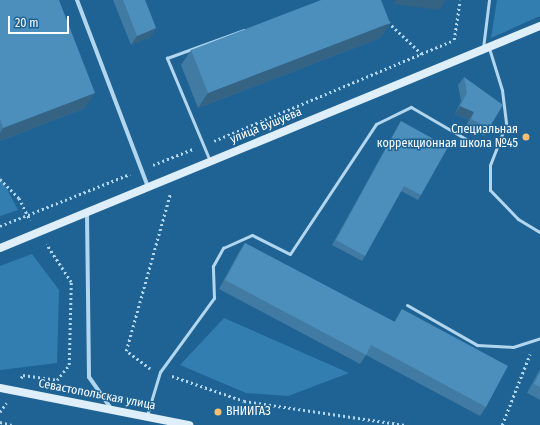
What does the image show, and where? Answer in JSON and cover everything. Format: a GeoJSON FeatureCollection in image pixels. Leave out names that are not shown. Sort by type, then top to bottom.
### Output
{"type":"FeatureCollection","features":[{"type":"Feature","properties":{"kind":"street"},"geometry":{"type":"LineString","coordinates":[[77,0],[148,188]]}},
{"type":"Feature","properties":{"kind":"street","name":"улица Бушуева"},"geometry":{"type":"LineString","coordinates":[[0,248],[87,214],[540,26]]}},
{"type":"Feature","properties":{"kind":"street"},"geometry":{"type":"LineString","coordinates":[[87,214],[88,377],[113,410]]}},
{"type":"Feature","properties":{"kind":"street","name":"Севастопольская улица"},"geometry":{"type":"LineString","coordinates":[[0,388],[189,425]]}},
{"type":"Feature","properties":{"kind":"lane"},"geometry":{"type":"LineString","coordinates":[[490,0],[486,48],[502,90],[506,124],[490,165],[490,190],[518,219],[540,232]]}},
{"type":"Feature","properties":{"kind":"lane"},"geometry":{"type":"LineString","coordinates":[[210,162],[167,58],[249,28]]}},
{"type":"Feature","properties":{"kind":"lane"},"geometry":{"type":"LineString","coordinates":[[147,416],[160,372],[214,298],[214,266],[223,248],[252,235],[290,254],[376,124],[411,107],[466,139]]}},
{"type":"Feature","properties":{"kind":"lane"},"geometry":{"type":"LineString","coordinates":[[407,305],[477,345],[513,347],[538,338]]}},
{"type":"Feature","properties":{"kind":"path"},"geometry":{"type":"LineString","coordinates":[[0,226],[203,145],[454,40],[460,0]]}},
{"type":"Feature","properties":{"kind":"path"},"geometry":{"type":"LineString","coordinates":[[385,19],[422,54]]}},
{"type":"Feature","properties":{"kind":"path"},"geometry":{"type":"LineString","coordinates":[[0,179],[19,198],[37,233],[71,282],[69,365],[57,380],[23,375]]}},
{"type":"Feature","properties":{"kind":"path"},"geometry":{"type":"LineString","coordinates":[[502,425],[538,338]]}},
{"type":"Feature","properties":{"kind":"path"},"geometry":{"type":"LineString","coordinates":[[0,422],[12,425]]}},
{"type":"Feature","properties":{"kind":"shaded area"},"geometry":{"type":"Polygon","coordinates":[[[497,0],[540,0],[540,16],[491,38],[497,0]]]}},
{"type":"Feature","properties":{"kind":"shaded area"},"geometry":{"type":"Polygon","coordinates":[[[0,176],[18,210],[0,216],[0,176]]]}},
{"type":"Feature","properties":{"kind":"shaded area"},"geometry":{"type":"Polygon","coordinates":[[[32,254],[59,290],[57,363],[0,370],[0,266],[32,254]]]}},
{"type":"Feature","properties":{"kind":"shaded area"},"geometry":{"type":"Polygon","coordinates":[[[224,318],[349,373],[288,396],[246,393],[180,365],[224,318]]]}},
{"type":"Feature","properties":{"kind":"building"},"geometry":{"type":"Polygon","coordinates":[[[0,0],[59,0],[95,93],[3,128],[0,119],[0,0]]]}},
{"type":"Feature","properties":{"kind":"building"},"geometry":{"type":"Polygon","coordinates":[[[123,0],[145,0],[156,28],[137,36],[123,0]]]}},
{"type":"Feature","properties":{"kind":"building"},"geometry":{"type":"Polygon","coordinates":[[[321,0],[381,0],[390,23],[208,93],[191,50],[321,0]]]}},
{"type":"Feature","properties":{"kind":"building"},"geometry":{"type":"Polygon","coordinates":[[[464,77],[503,105],[489,128],[471,119],[474,112],[460,106],[467,93],[464,77]]]}},
{"type":"Feature","properties":{"kind":"building"},"geometry":{"type":"Polygon","coordinates":[[[401,121],[448,147],[421,195],[404,186],[365,256],[336,240],[401,121]]]}},
{"type":"Feature","properties":{"kind":"building"},"geometry":{"type":"Polygon","coordinates":[[[245,243],[395,322],[402,309],[508,366],[486,407],[371,345],[366,355],[225,280],[245,243]]]}},
{"type":"Feature","properties":{"kind":"building"},"geometry":{"type":"Polygon","coordinates":[[[540,372],[540,387],[534,384],[540,372]]]}},
{"type":"Feature","properties":{"kind":"place","name":"Специальная коррекционная школа №45"},"geometry":{"type":"Point","coordinates":[526,137]}},
{"type":"Feature","properties":{"kind":"place","name":"ВНИИГАЗ"},"geometry":{"type":"Point","coordinates":[218,412]}}]}
